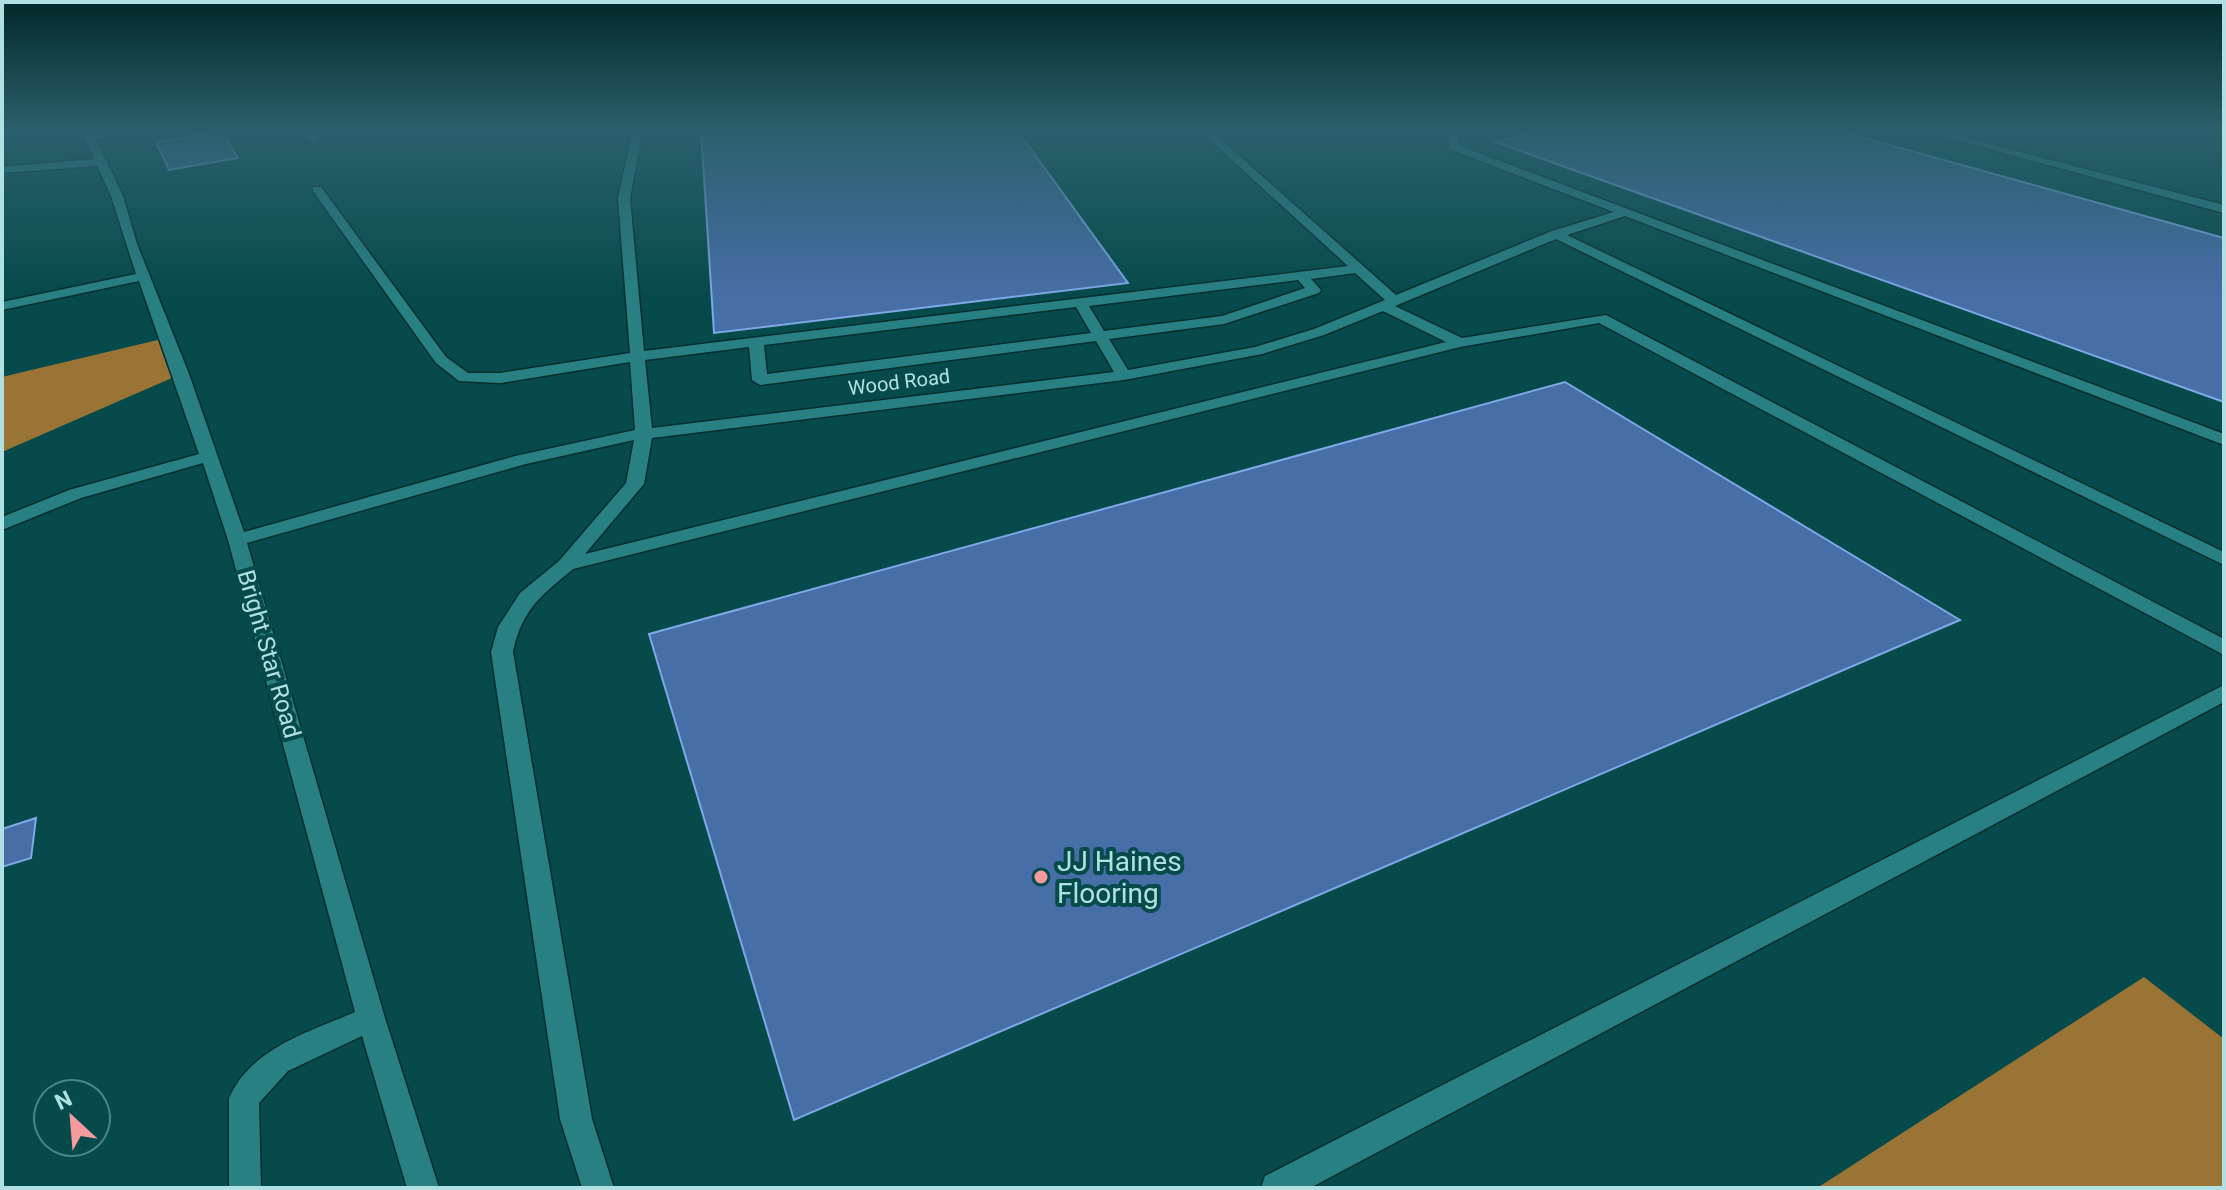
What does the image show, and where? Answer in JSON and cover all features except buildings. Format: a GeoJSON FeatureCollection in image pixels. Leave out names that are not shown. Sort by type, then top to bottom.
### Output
{"type":"FeatureCollection","features":[{"type":"Feature","properties":{"kind":"street","name":"Bright Star Road"},"geometry":{"type":"LineString","coordinates":[[112,186],[237,540],[371,1018],[423,1188]]}},
{"type":"Feature","properties":{"kind":"street"},"geometry":{"type":"LineString","coordinates":[[598,1188],[576,1119],[502,652],[508,627],[527,597],[566,565],[635,484],[644,434],[624,198],[627,186]]}},
{"type":"Feature","properties":{"kind":"street"},"geometry":{"type":"LineString","coordinates":[[1266,186],[1359,269],[1390,304],[1460,343]]}},
{"type":"Feature","properties":{"kind":"street"},"geometry":{"type":"LineString","coordinates":[[1552,186],[2224,440]]}},
{"type":"Feature","properties":{"kind":"street"},"geometry":{"type":"LineString","coordinates":[[2135,186],[2224,209]]}},
{"type":"Feature","properties":{"kind":"street"},"geometry":{"type":"LineString","coordinates":[[317,189],[441,360],[464,378],[500,378],[638,356],[756,342],[1100,336],[1224,320],[1314,290],[1301,276]]}},
{"type":"Feature","properties":{"kind":"street","name":"Wood Road"},"geometry":{"type":"LineString","coordinates":[[237,540],[521,460],[614,438],[1124,375],[1257,351],[1319,332],[1556,234],[1623,213]]}},
{"type":"Feature","properties":{"kind":"street"},"geometry":{"type":"LineString","coordinates":[[1556,234],[2224,559]]}},
{"type":"Feature","properties":{"kind":"street"},"geometry":{"type":"LineString","coordinates":[[756,342],[760,380],[1080,303],[1359,269]]}},
{"type":"Feature","properties":{"kind":"street"},"geometry":{"type":"LineString","coordinates":[[3,302],[144,276]]}},
{"type":"Feature","properties":{"kind":"street"},"geometry":{"type":"LineString","coordinates":[[1080,303],[1124,375]]}},
{"type":"Feature","properties":{"kind":"street"},"geometry":{"type":"LineString","coordinates":[[566,565],[1460,343],[1601,318],[2224,648]]}},
{"type":"Feature","properties":{"kind":"street"},"geometry":{"type":"LineString","coordinates":[[2,524],[75,494],[206,457]]}},
{"type":"Feature","properties":{"kind":"street"},"geometry":{"type":"LineString","coordinates":[[1277,1188],[2224,693]]}},
{"type":"Feature","properties":{"kind":"street"},"geometry":{"type":"LineString","coordinates":[[245,1188],[244,1098],[277,1061],[371,1018]]}},
{"type":"Feature","properties":{"kind":"shaded area"},"geometry":{"type":"Polygon","coordinates":[[[166,338],[181,374],[2,452],[2,377],[166,338]]]}},
{"type":"Feature","properties":{"kind":"shaded area"},"geometry":{"type":"Polygon","coordinates":[[[2144,977],[2224,1039],[2224,1188],[1817,1188],[2144,977]]]}},
{"type":"Feature","properties":{"kind":"place","name":"JJ Haines Flooring"},"geometry":{"type":"Point","coordinates":[1041,877]}}]}
